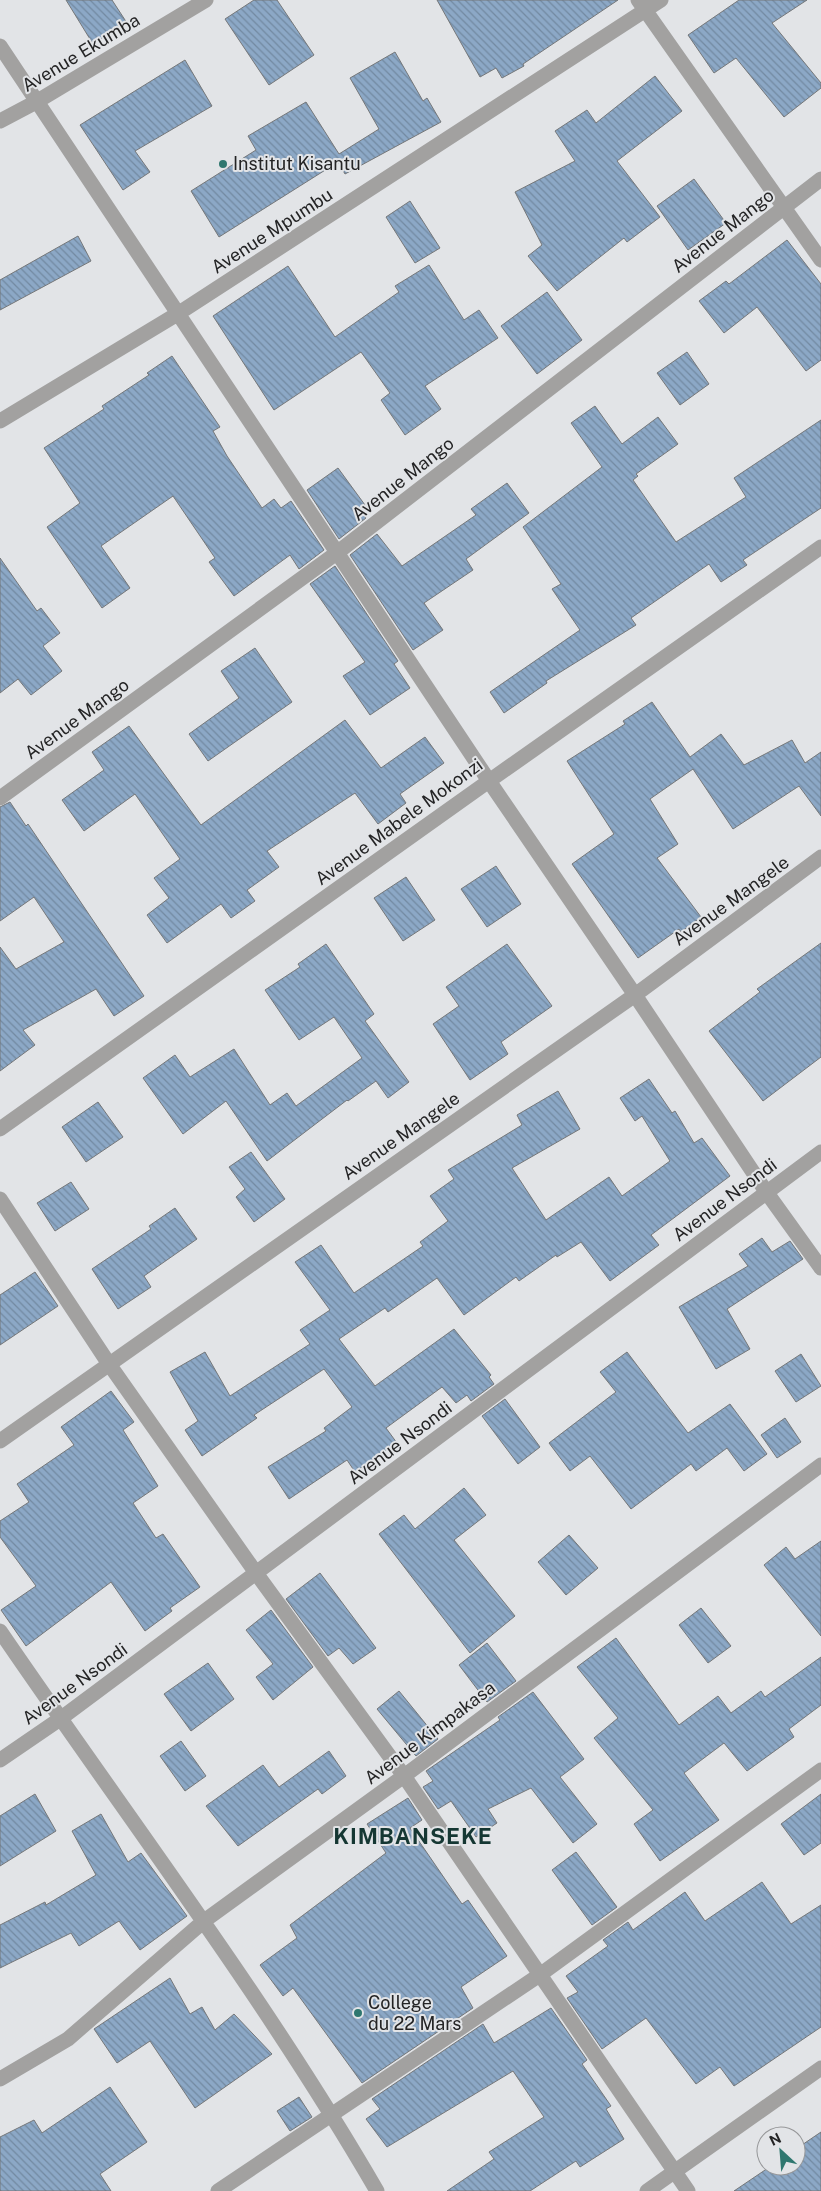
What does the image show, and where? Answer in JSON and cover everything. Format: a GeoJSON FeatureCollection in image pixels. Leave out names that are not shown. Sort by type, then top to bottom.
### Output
{"type":"FeatureCollection","features":[{"type":"Feature","properties":{"kind":"street","name":"Avenue Ekumba"},"geometry":{"type":"LineString","coordinates":[[0,121],[36,102],[206,0]]}},
{"type":"Feature","properties":{"kind":"street","name":"Avenue Mpumbu"},"geometry":{"type":"LineString","coordinates":[[0,421],[179,313],[641,5],[661,0]]}},
{"type":"Feature","properties":{"kind":"street"},"geometry":{"type":"LineString","coordinates":[[641,5],[821,260]]}},
{"type":"Feature","properties":{"kind":"street"},"geometry":{"type":"LineString","coordinates":[[0,46],[488,780],[635,994],[767,1193],[821,1268]]}},
{"type":"Feature","properties":{"kind":"street","name":"Avenue Mango"},"geometry":{"type":"LineString","coordinates":[[0,798],[338,552],[821,179]]}},
{"type":"Feature","properties":{"kind":"street","name":"Avenue Mabele Mokonzi"},"geometry":{"type":"LineString","coordinates":[[0,1130],[488,780],[821,547]]}},
{"type":"Feature","properties":{"kind":"street","name":"Avenue Mangele"},"geometry":{"type":"LineString","coordinates":[[0,1441],[635,994],[821,858]]}},
{"type":"Feature","properties":{"kind":"street","name":"Avenue Nsondi"},"geometry":{"type":"LineString","coordinates":[[0,1760],[60,1719],[821,1152]]}},
{"type":"Feature","properties":{"kind":"street"},"geometry":{"type":"LineString","coordinates":[[0,1199],[109,1364],[256,1573],[404,1776],[688,2191]]}},
{"type":"Feature","properties":{"kind":"street","name":"Avenue Kimpakasa"},"geometry":{"type":"LineString","coordinates":[[0,2079],[68,2039],[204,1921],[404,1776],[821,1466]]}},
{"type":"Feature","properties":{"kind":"street"},"geometry":{"type":"LineString","coordinates":[[0,1631],[60,1719],[204,1921],[332,2113],[376,2191]]}},
{"type":"Feature","properties":{"kind":"street"},"geometry":{"type":"LineString","coordinates":[[218,2191],[541,1974],[821,1770]]}},
{"type":"Feature","properties":{"kind":"street"},"geometry":{"type":"LineString","coordinates":[[648,2191],[821,2068]]}},
{"type":"Feature","properties":{"kind":"building"},"geometry":{"type":"Polygon","coordinates":[[[66,0],[112,0],[127,23],[93,44],[66,0]]]}},
{"type":"Feature","properties":{"kind":"building"},"geometry":{"type":"Polygon","coordinates":[[[254,0],[277,0],[314,55],[269,85],[225,19],[254,0]]]}},
{"type":"Feature","properties":{"kind":"building"},"geometry":{"type":"Polygon","coordinates":[[[437,0],[618,0],[523,64],[524,66],[502,78],[496,68],[480,77],[437,0]]]}},
{"type":"Feature","properties":{"kind":"building"},"geometry":{"type":"Polygon","coordinates":[[[739,0],[807,0],[772,23],[821,83],[821,88],[784,117],[736,58],[714,73],[688,35],[739,0]]]}},
{"type":"Feature","properties":{"kind":"building"},"geometry":{"type":"Polygon","coordinates":[[[395,52],[423,101],[427,98],[441,122],[345,174],[338,162],[219,237],[191,191],[256,150],[248,136],[306,102],[339,154],[379,129],[350,78],[395,52]]]}},
{"type":"Feature","properties":{"kind":"building"},"geometry":{"type":"Polygon","coordinates":[[[185,60],[212,106],[135,151],[150,172],[123,190],[80,125],[185,60]]]}},
{"type":"Feature","properties":{"kind":"building"},"geometry":{"type":"Polygon","coordinates":[[[655,76],[682,111],[617,161],[660,217],[627,242],[624,238],[557,291],[528,256],[542,245],[515,192],[575,161],[555,131],[587,110],[596,123],[655,76]]]}},
{"type":"Feature","properties":{"kind":"building"},"geometry":{"type":"Polygon","coordinates":[[[694,179],[726,223],[688,250],[657,206],[694,179]]]}},
{"type":"Feature","properties":{"kind":"building"},"geometry":{"type":"Polygon","coordinates":[[[410,201],[440,248],[415,263],[386,217],[410,201]]]}},
{"type":"Feature","properties":{"kind":"building"},"geometry":{"type":"Polygon","coordinates":[[[78,236],[91,261],[0,310],[0,280],[78,236]]]}},
{"type":"Feature","properties":{"kind":"building"},"geometry":{"type":"Polygon","coordinates":[[[787,240],[821,284],[821,360],[806,371],[757,307],[724,333],[699,301],[726,281],[729,284],[787,240]]]}},
{"type":"Feature","properties":{"kind":"building"},"geometry":{"type":"Polygon","coordinates":[[[429,265],[464,320],[479,310],[498,338],[425,386],[441,409],[405,435],[381,400],[390,393],[361,352],[274,410],[213,316],[288,266],[335,337],[399,292],[395,286],[429,265]]]}},
{"type":"Feature","properties":{"kind":"building"},"geometry":{"type":"Polygon","coordinates":[[[547,292],[582,340],[537,374],[501,326],[547,292]]]}},
{"type":"Feature","properties":{"kind":"building"},"geometry":{"type":"Polygon","coordinates":[[[687,352],[709,384],[680,405],[657,373],[687,352]]]}},
{"type":"Feature","properties":{"kind":"building"},"geometry":{"type":"Polygon","coordinates":[[[172,356],[220,427],[213,431],[227,456],[262,508],[274,499],[281,508],[291,501],[324,550],[299,569],[290,555],[234,596],[209,562],[215,558],[173,496],[101,546],[130,588],[102,608],[47,527],[80,503],[44,448],[104,409],[102,406],[149,375],[147,373],[172,356]]]}},
{"type":"Feature","properties":{"kind":"building"},"geometry":{"type":"Polygon","coordinates":[[[595,406],[622,444],[658,417],[678,444],[636,474],[638,476],[633,480],[676,542],[746,497],[734,478],[821,420],[821,508],[743,560],[747,565],[721,582],[709,564],[631,618],[636,625],[546,681],[547,683],[504,713],[490,692],[580,630],[552,589],[561,584],[523,527],[602,467],[571,423],[595,406]]]}},
{"type":"Feature","properties":{"kind":"building"},"geometry":{"type":"Polygon","coordinates":[[[338,468],[365,505],[359,509],[366,518],[339,539],[307,490],[338,468]]]}},
{"type":"Feature","properties":{"kind":"building"},"geometry":{"type":"Polygon","coordinates":[[[507,483],[529,513],[466,559],[473,570],[424,603],[443,630],[413,650],[350,555],[377,534],[402,566],[476,515],[471,509],[507,483]]]}},
{"type":"Feature","properties":{"kind":"building"},"geometry":{"type":"Polygon","coordinates":[[[0,558],[37,611],[41,608],[60,633],[43,646],[62,671],[31,695],[18,679],[0,693],[0,558]]]}},
{"type":"Feature","properties":{"kind":"building"},"geometry":{"type":"Polygon","coordinates":[[[335,566],[398,661],[394,664],[410,688],[370,715],[343,676],[365,662],[310,584],[335,566]]]}},
{"type":"Feature","properties":{"kind":"building"},"geometry":{"type":"Polygon","coordinates":[[[255,648],[292,702],[208,761],[189,734],[239,698],[221,671],[255,648]]]}},
{"type":"Feature","properties":{"kind":"building"},"geometry":{"type":"Polygon","coordinates":[[[652,702],[690,757],[721,734],[744,765],[792,740],[805,763],[821,752],[821,816],[799,786],[733,829],[693,769],[650,799],[678,844],[657,858],[701,917],[681,932],[679,929],[638,958],[572,864],[614,834],[567,761],[625,724],[623,721],[652,702]]]}},
{"type":"Feature","properties":{"kind":"building"},"geometry":{"type":"Polygon","coordinates":[[[345,720],[381,768],[425,737],[444,763],[400,794],[406,803],[378,824],[355,793],[267,851],[279,867],[247,890],[255,901],[231,918],[221,904],[167,943],[147,915],[169,898],[154,878],[180,859],[135,794],[84,831],[62,800],[104,770],[92,752],[129,726],[201,825],[345,720]]]}},
{"type":"Feature","properties":{"kind":"building"},"geometry":{"type":"Polygon","coordinates":[[[10,802],[26,826],[28,824],[144,996],[114,1016],[96,989],[23,1030],[35,1045],[0,1071],[0,947],[16,969],[64,942],[34,897],[0,921],[0,807],[10,802]]]}},
{"type":"Feature","properties":{"kind":"building"},"geometry":{"type":"Polygon","coordinates":[[[496,866],[521,904],[487,927],[461,889],[496,866]]]}},
{"type":"Feature","properties":{"kind":"building"},"geometry":{"type":"Polygon","coordinates":[[[406,877],[435,920],[403,941],[374,898],[406,877]]]}},
{"type":"Feature","properties":{"kind":"building"},"geometry":{"type":"Polygon","coordinates":[[[821,943],[821,1057],[763,1101],[709,1031],[760,992],[757,989],[821,943]]]}},
{"type":"Feature","properties":{"kind":"building"},"geometry":{"type":"Polygon","coordinates":[[[326,944],[374,1014],[365,1021],[409,1082],[388,1098],[376,1081],[347,1100],[267,1161],[226,1101],[183,1134],[143,1078],[175,1055],[190,1077],[234,1049],[270,1105],[287,1093],[296,1106],[362,1058],[334,1017],[299,1040],[265,990],[300,967],[298,964],[326,944]]]}},
{"type":"Feature","properties":{"kind":"building"},"geometry":{"type":"Polygon","coordinates":[[[507,944],[552,1006],[501,1042],[508,1054],[470,1080],[433,1024],[459,1006],[446,987],[507,944]]]}},
{"type":"Feature","properties":{"kind":"building"},"geometry":{"type":"Polygon","coordinates":[[[649,1079],[672,1113],[675,1111],[694,1143],[702,1138],[730,1176],[651,1235],[659,1245],[610,1281],[581,1242],[557,1257],[556,1255],[519,1281],[516,1277],[464,1315],[437,1278],[388,1312],[385,1308],[339,1339],[375,1386],[454,1329],[491,1375],[489,1377],[494,1384],[471,1401],[467,1395],[456,1403],[442,1387],[386,1428],[397,1443],[355,1472],[347,1460],[289,1499],[268,1467],[326,1431],[324,1428],[352,1407],[324,1369],[254,1415],[257,1418],[202,1456],[185,1430],[198,1421],[170,1372],[205,1352],[230,1396],[310,1344],[300,1330],[330,1310],[295,1262],[321,1245],[354,1293],[423,1246],[420,1242],[448,1221],[430,1196],[454,1179],[448,1170],[522,1125],[517,1115],[558,1091],[580,1129],[512,1168],[546,1220],[609,1177],[622,1196],[670,1161],[642,1116],[635,1121],[620,1098],[649,1079]]]}},
{"type":"Feature","properties":{"kind":"building"},"geometry":{"type":"Polygon","coordinates":[[[98,1102],[123,1137],[86,1162],[62,1127],[98,1102]]]}},
{"type":"Feature","properties":{"kind":"building"},"geometry":{"type":"Polygon","coordinates":[[[251,1152],[285,1199],[254,1222],[236,1197],[245,1189],[229,1167],[251,1152]]]}},
{"type":"Feature","properties":{"kind":"building"},"geometry":{"type":"Polygon","coordinates":[[[71,1182],[89,1209],[55,1231],[37,1203],[71,1182]]]}},
{"type":"Feature","properties":{"kind":"building"},"geometry":{"type":"Polygon","coordinates":[[[175,1208],[197,1239],[144,1276],[151,1287],[118,1309],[92,1269],[151,1229],[149,1226],[175,1208]]]}},
{"type":"Feature","properties":{"kind":"building"},"geometry":{"type":"Polygon","coordinates":[[[762,1238],[772,1252],[790,1241],[803,1259],[727,1309],[750,1349],[716,1369],[679,1307],[748,1266],[739,1254],[762,1238]]]}},
{"type":"Feature","properties":{"kind":"building"},"geometry":{"type":"Polygon","coordinates":[[[35,1272],[58,1306],[0,1345],[0,1295],[35,1272]]]}},
{"type":"Feature","properties":{"kind":"building"},"geometry":{"type":"Polygon","coordinates":[[[627,1352],[688,1433],[730,1404],[767,1454],[744,1471],[727,1448],[696,1471],[691,1464],[631,1509],[590,1456],[570,1471],[549,1443],[616,1392],[600,1372],[627,1352]]]}},
{"type":"Feature","properties":{"kind":"building"},"geometry":{"type":"Polygon","coordinates":[[[801,1354],[821,1386],[796,1402],[775,1371],[801,1354]]]}},
{"type":"Feature","properties":{"kind":"building"},"geometry":{"type":"Polygon","coordinates":[[[111,1391],[134,1422],[123,1430],[158,1486],[133,1503],[156,1538],[163,1534],[200,1587],[170,1608],[172,1611],[145,1631],[111,1582],[26,1646],[1,1610],[36,1586],[0,1537],[0,1521],[29,1502],[17,1484],[74,1445],[61,1427],[111,1391]]]}},
{"type":"Feature","properties":{"kind":"building"},"geometry":{"type":"Polygon","coordinates":[[[505,1399],[540,1447],[518,1464],[482,1416],[505,1399]]]}},
{"type":"Feature","properties":{"kind":"building"},"geometry":{"type":"Polygon","coordinates":[[[785,1418],[801,1442],[777,1458],[761,1435],[785,1418]]]}},
{"type":"Feature","properties":{"kind":"building"},"geometry":{"type":"Polygon","coordinates":[[[464,1488],[486,1515],[454,1540],[515,1616],[470,1653],[379,1534],[404,1515],[415,1529],[464,1488]]]}},
{"type":"Feature","properties":{"kind":"building"},"geometry":{"type":"Polygon","coordinates":[[[569,1535],[598,1568],[566,1595],[538,1562],[569,1535]]]}},
{"type":"Feature","properties":{"kind":"building"},"geometry":{"type":"Polygon","coordinates":[[[821,1541],[821,1636],[764,1565],[786,1547],[795,1559],[821,1541]]]}},
{"type":"Feature","properties":{"kind":"building"},"geometry":{"type":"Polygon","coordinates":[[[320,1573],[376,1648],[353,1664],[339,1648],[328,1656],[286,1599],[320,1573]]]}},
{"type":"Feature","properties":{"kind":"building"},"geometry":{"type":"Polygon","coordinates":[[[701,1608],[731,1646],[708,1663],[679,1625],[701,1608]]]}},
{"type":"Feature","properties":{"kind":"building"},"geometry":{"type":"Polygon","coordinates":[[[271,1610],[313,1667],[273,1700],[256,1677],[273,1664],[246,1630],[271,1610]]]}},
{"type":"Feature","properties":{"kind":"building"},"geometry":{"type":"Polygon","coordinates":[[[616,1638],[679,1725],[718,1696],[731,1713],[761,1691],[765,1697],[821,1657],[821,1705],[789,1729],[794,1737],[747,1771],[724,1743],[684,1773],[719,1820],[660,1861],[634,1824],[653,1810],[594,1738],[618,1718],[577,1667],[616,1638]]]}},
{"type":"Feature","properties":{"kind":"building"},"geometry":{"type":"Polygon","coordinates":[[[487,1643],[516,1681],[487,1702],[459,1665],[487,1643]]]}},
{"type":"Feature","properties":{"kind":"building"},"geometry":{"type":"Polygon","coordinates":[[[208,1663],[234,1699],[191,1731],[164,1694],[208,1663]]]}},
{"type":"Feature","properties":{"kind":"building"},"geometry":{"type":"Polygon","coordinates":[[[399,1691],[438,1739],[416,1756],[377,1709],[399,1691]]]}},
{"type":"Feature","properties":{"kind":"building"},"geometry":{"type":"Polygon","coordinates":[[[533,1692],[584,1759],[560,1777],[597,1824],[573,1843],[531,1788],[488,1809],[497,1823],[476,1837],[451,1801],[438,1809],[423,1787],[433,1781],[426,1771],[500,1720],[498,1717],[533,1692]]]}},
{"type":"Feature","properties":{"kind":"building"},"geometry":{"type":"Polygon","coordinates":[[[181,1741],[206,1776],[185,1791],[160,1756],[181,1741]]]}},
{"type":"Feature","properties":{"kind":"building"},"geometry":{"type":"Polygon","coordinates":[[[329,1751],[346,1776],[322,1794],[318,1789],[238,1846],[206,1806],[263,1765],[279,1787],[329,1751]]]}},
{"type":"Feature","properties":{"kind":"building"},"geometry":{"type":"Polygon","coordinates":[[[35,1794],[56,1831],[0,1866],[0,1816],[35,1794]]]}},
{"type":"Feature","properties":{"kind":"building"},"geometry":{"type":"Polygon","coordinates":[[[821,1794],[821,1843],[804,1855],[781,1824],[821,1794]]]}},
{"type":"Feature","properties":{"kind":"building"},"geometry":{"type":"Polygon","coordinates":[[[408,1798],[422,1820],[410,1828],[462,1904],[468,1900],[507,1956],[461,1987],[473,2008],[362,2083],[293,1988],[283,1996],[260,1965],[297,1938],[290,1925],[386,1853],[367,1824],[408,1798]]]}},
{"type":"Feature","properties":{"kind":"building"},"geometry":{"type":"Polygon","coordinates":[[[101,1814],[128,1862],[141,1853],[187,1916],[140,1950],[119,1921],[79,1946],[71,1933],[0,1968],[0,1925],[45,1902],[46,1905],[96,1875],[72,1831],[101,1814]]]}},
{"type":"Feature","properties":{"kind":"building"},"geometry":{"type":"Polygon","coordinates":[[[576,1852],[617,1907],[592,1925],[552,1870],[576,1852]]]}},
{"type":"Feature","properties":{"kind":"building"},"geometry":{"type":"Polygon","coordinates":[[[762,1882],[791,1924],[821,1905],[821,2027],[734,2086],[720,2067],[696,2084],[646,2018],[602,2049],[567,1998],[578,1992],[566,1976],[608,1946],[603,1940],[628,1922],[633,1930],[685,1892],[705,1921],[762,1882]]]}},
{"type":"Feature","properties":{"kind":"building"},"geometry":{"type":"Polygon","coordinates":[[[170,1978],[190,2014],[202,2007],[215,2030],[234,2014],[272,2054],[195,2108],[150,2041],[117,2063],[94,2029],[170,1978]]]}},
{"type":"Feature","properties":{"kind":"building"},"geometry":{"type":"Polygon","coordinates":[[[551,2008],[587,2060],[582,2064],[611,2106],[606,2109],[624,2139],[580,2167],[576,2161],[530,2191],[447,2191],[494,2159],[489,2152],[544,2117],[513,2071],[387,2147],[366,2119],[380,2109],[372,2099],[483,2024],[494,2043],[551,2008]]]}},
{"type":"Feature","properties":{"kind":"building"},"geometry":{"type":"Polygon","coordinates":[[[110,2087],[147,2142],[100,2174],[111,2191],[0,2191],[0,2137],[34,2120],[42,2133],[110,2087]]]}},
{"type":"Feature","properties":{"kind":"building"},"geometry":{"type":"Polygon","coordinates":[[[299,2097],[312,2117],[290,2131],[277,2111],[299,2097]]]}},
{"type":"Feature","properties":{"kind":"building"},"geometry":{"type":"Polygon","coordinates":[[[821,2132],[821,2191],[734,2191],[756,2176],[806,2176],[806,2142],[821,2132]]]}},
{"type":"Feature","properties":{"kind":"place","name":"Institut Kisantu"},"geometry":{"type":"Point","coordinates":[223,164]}},
{"type":"Feature","properties":{"kind":"place","name":"College du 22 Mars"},"geometry":{"type":"Point","coordinates":[358,2013]}},
{"type":"Feature","properties":{"kind":"district","name":"KIMBANSEKE"},"geometry":{"type":"Point","coordinates":[413,1836]}}]}
